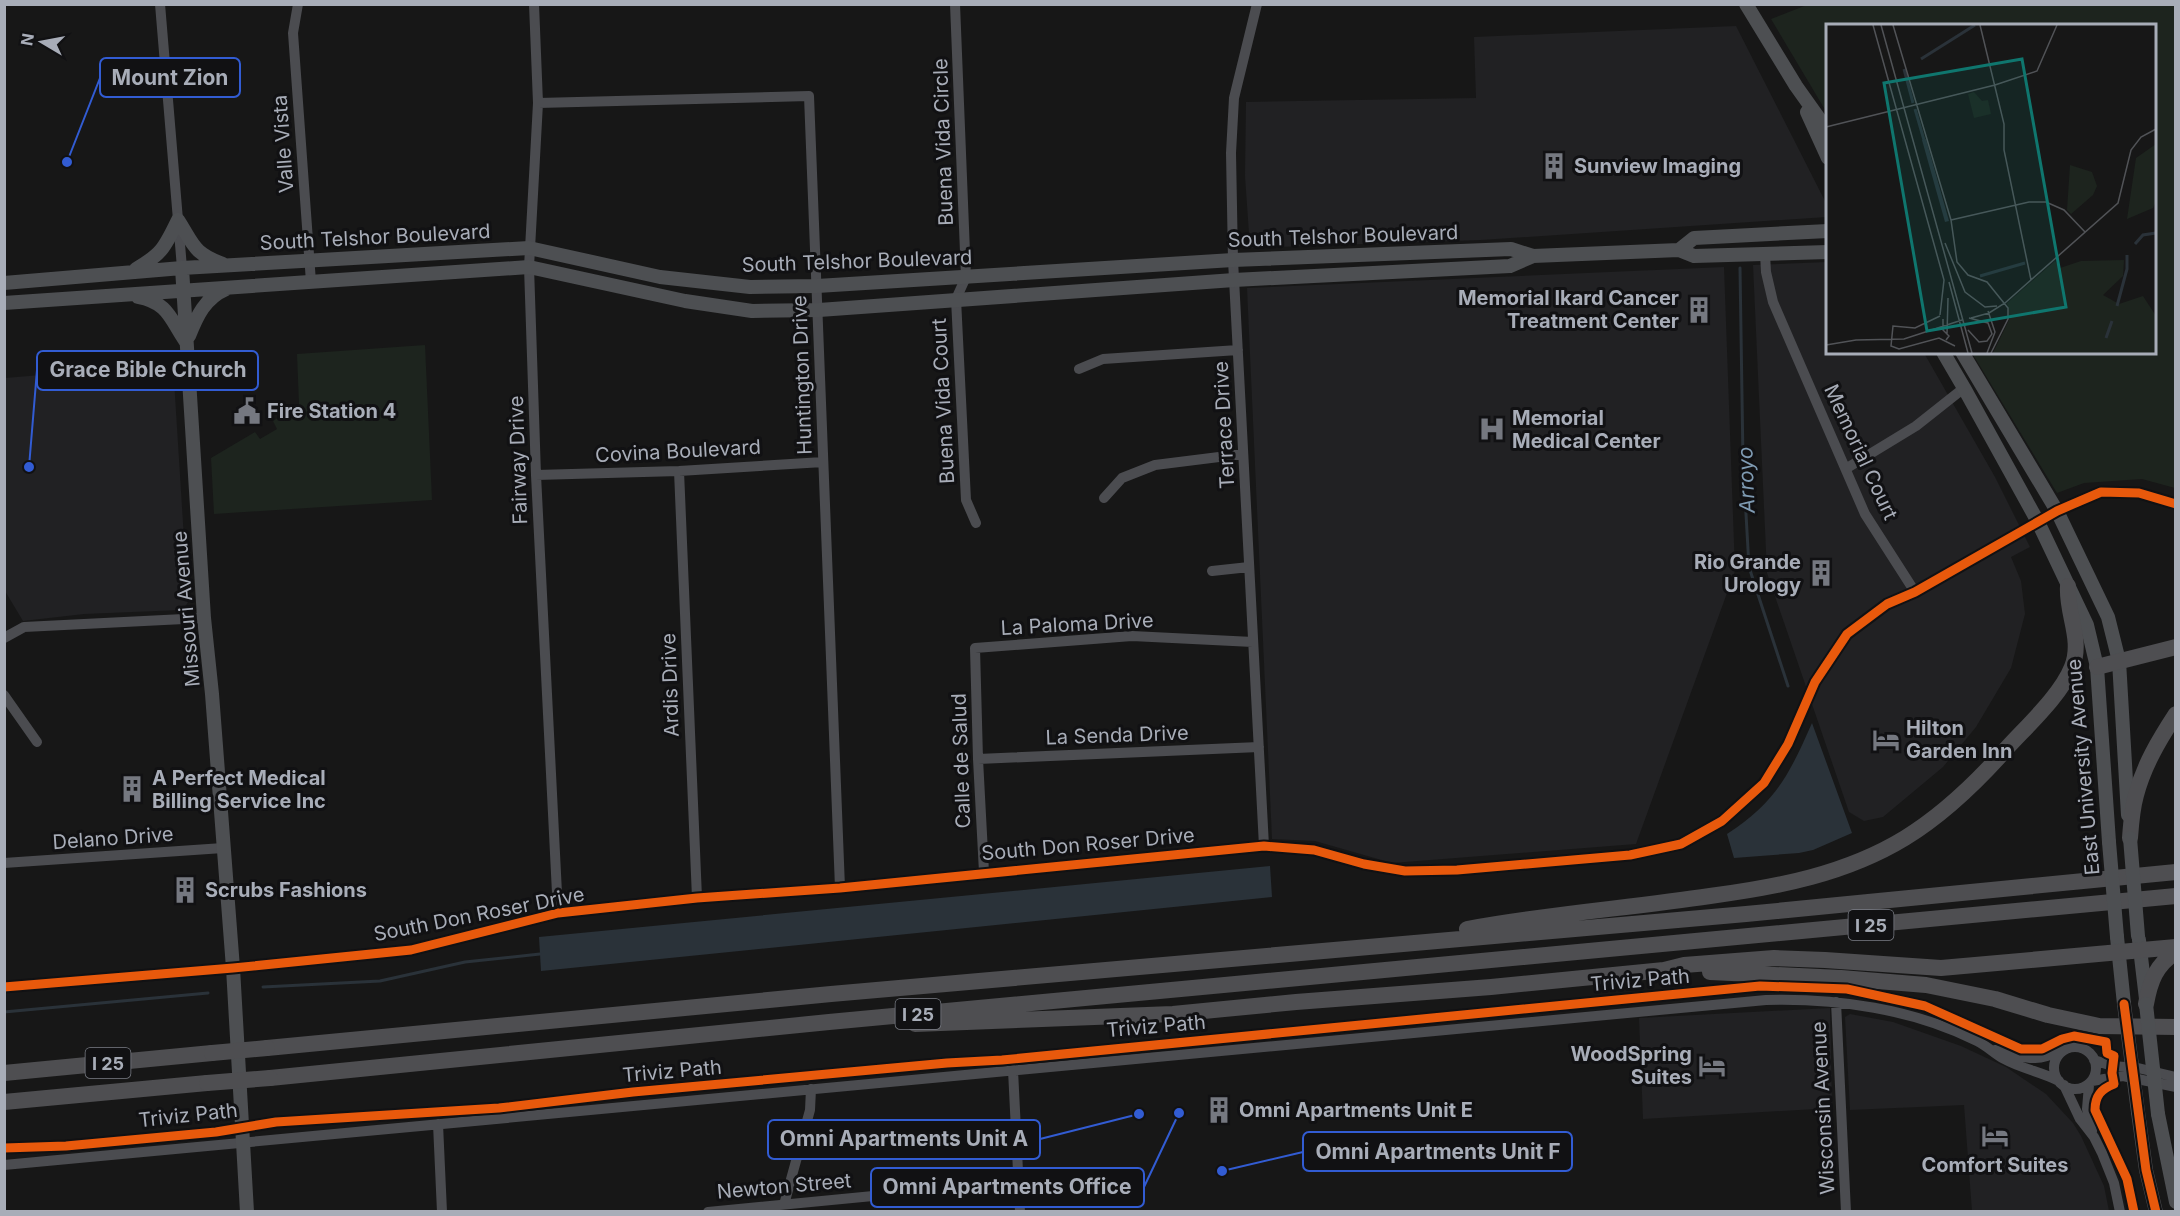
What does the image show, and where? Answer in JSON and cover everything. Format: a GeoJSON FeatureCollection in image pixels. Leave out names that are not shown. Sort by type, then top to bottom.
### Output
{"type":"FeatureCollection","features":[{"type":"Feature","properties":{"kind":"highway"},"geometry":{"type":"LineString","coordinates":[[1369,948],[1484,926],[1690,900],[1808,879],[1862,859],[1904,838],[1937,816],[1985,772],[2061,686],[2072,666],[2077,642],[2067,598],[2068,586]]}},
{"type":"Feature","properties":{"kind":"highway"},"geometry":{"type":"LineString","coordinates":[[2097,667],[2175,647]]}},
{"type":"Feature","properties":{"kind":"highway"},"geometry":{"type":"LineString","coordinates":[[2130,838],[2135,797],[2148,760],[2175,714]]}},
{"type":"Feature","properties":{"kind":"highway","name":"I 25"},"geometry":{"type":"LineString","coordinates":[[4,1073],[819,995],[1734,915],[2175,872]]}},
{"type":"Feature","properties":{"kind":"highway","name":"I 25"},"geometry":{"type":"LineString","coordinates":[[4,1102],[2175,896]]}},
{"type":"Feature","properties":{"kind":"highway"},"geometry":{"type":"LineString","coordinates":[[1664,970],[1684,965],[1774,958],[1941,968],[2139,942],[2175,947]]}},
{"type":"Feature","properties":{"kind":"highway"},"geometry":{"type":"LineString","coordinates":[[2146,1004],[2155,972],[2162,962],[2175,952]]}},
{"type":"Feature","properties":{"kind":"highway"},"geometry":{"type":"LineString","coordinates":[[751,1030],[1173,1014],[1664,970],[1841,978],[1926,985],[1995,999],[2049,1015],[2099,1026],[2175,1027]]}},
{"type":"Feature","properties":{"kind":"main road"},"geometry":{"type":"LineString","coordinates":[[1746,4],[1796,86],[1826,130]]}},
{"type":"Feature","properties":{"kind":"main road"},"geometry":{"type":"LineString","coordinates":[[1796,86],[1826,156]]}},
{"type":"Feature","properties":{"kind":"main road"},"geometry":{"type":"LineString","coordinates":[[178,220],[194,248],[205,257],[228,266]]}},
{"type":"Feature","properties":{"kind":"main road"},"geometry":{"type":"LineString","coordinates":[[131,272],[156,258],[167,244],[178,220]]}},
{"type":"Feature","properties":{"kind":"main road","name":"South Telshor Boulevard"},"geometry":{"type":"LineString","coordinates":[[1679,250],[1694,238],[1826,231]]}},
{"type":"Feature","properties":{"kind":"main road","name":"South Telshor Boulevard"},"geometry":{"type":"LineString","coordinates":[[4,283],[182,268],[529,248],[660,277],[750,287],[818,286],[1233,260],[1511,249],[1533,256],[1679,250],[1694,256],[1826,252]]}},
{"type":"Feature","properties":{"kind":"main road"},"geometry":{"type":"LineString","coordinates":[[1466,251],[1466,268]]}},
{"type":"Feature","properties":{"kind":"main road","name":"South Telshor Boulevard"},"geometry":{"type":"LineString","coordinates":[[4,303],[529,267],[685,301],[752,310],[819,310],[1234,280],[1510,266],[1533,256]]}},
{"type":"Feature","properties":{"kind":"main road","name":"Missouri Avenue"},"geometry":{"type":"LineString","coordinates":[[182,268],[204,618],[233,968],[247,1212]]}},
{"type":"Feature","properties":{"kind":"main road"},"geometry":{"type":"LineString","coordinates":[[187,342],[203,306],[216,293],[229,287]]}},
{"type":"Feature","properties":{"kind":"main road"},"geometry":{"type":"LineString","coordinates":[[127,294],[149,299],[164,306],[187,342]]}},
{"type":"Feature","properties":{"kind":"main road","name":"East University Avenue"},"geometry":{"type":"LineString","coordinates":[[1943,354],[2038,522],[2087,625],[2097,667],[2109,842],[2124,1004],[2146,1170],[2156,1212]]}},
{"type":"Feature","properties":{"kind":"main road","name":"East University Avenue"},"geometry":{"type":"LineString","coordinates":[[1963,354],[2057,511],[2108,617],[2119,661],[2139,942],[2158,1114],[2175,1202]]}},
{"type":"Feature","properties":{"kind":"street","name":"Missouri Avenue"},"geometry":{"type":"LineString","coordinates":[[160,4],[182,268]]}},
{"type":"Feature","properties":{"kind":"street","name":"Valle Vista"},"geometry":{"type":"LineString","coordinates":[[298,4],[293,33],[311,282]]}},
{"type":"Feature","properties":{"kind":"street","name":"Fairway Drive"},"geometry":{"type":"LineString","coordinates":[[534,4],[538,103],[529,267],[536,475],[558,913]]}},
{"type":"Feature","properties":{"kind":"street","name":"Buena Vida Circle"},"geometry":{"type":"LineString","coordinates":[[955,4],[966,277]]}},
{"type":"Feature","properties":{"kind":"street","name":"Terrace Drive"},"geometry":{"type":"LineString","coordinates":[[1257,4],[1234,96],[1231,153],[1233,260],[1264,846]]}},
{"type":"Feature","properties":{"kind":"street","name":"Huntington Drive"},"geometry":{"type":"LineString","coordinates":[[538,103],[809,96],[840,888]]}},
{"type":"Feature","properties":{"kind":"street","name":"Memorial Court"},"geometry":{"type":"LineString","coordinates":[[1765,254],[1766,272],[1773,302],[1847,468],[1865,514],[1915,592]]}},
{"type":"Feature","properties":{"kind":"street","name":"Buena Vida Court"},"geometry":{"type":"LineString","coordinates":[[966,277],[956,299],[966,500],[976,523]]}},
{"type":"Feature","properties":{"kind":"street"},"geometry":{"type":"LineString","coordinates":[[42,280],[48,300]]}},
{"type":"Feature","properties":{"kind":"street"},"geometry":{"type":"LineString","coordinates":[[1079,369],[1103,359],[1238,350]]}},
{"type":"Feature","properties":{"kind":"street"},"geometry":{"type":"LineString","coordinates":[[1847,468],[1916,426],[1964,388]]}},
{"type":"Feature","properties":{"kind":"street"},"geometry":{"type":"LineString","coordinates":[[1104,498],[1122,477],[1155,465],[1243,454]]}},
{"type":"Feature","properties":{"kind":"street","name":"Covina Boulevard"},"geometry":{"type":"LineString","coordinates":[[536,475],[679,471],[823,462]]}},
{"type":"Feature","properties":{"kind":"street","name":"Ardis Drive"},"geometry":{"type":"LineString","coordinates":[[679,471],[697,898]]}},
{"type":"Feature","properties":{"kind":"street","name":"South Don Roser Drive"},"geometry":{"type":"LineString","coordinates":[[4,987],[233,968],[411,950],[558,913],[697,898],[840,888],[1264,846],[1314,850],[1364,864],[1405,871],[1457,870],[1630,855],[1681,844],[1722,821],[1764,783],[1788,744],[1815,682],[1847,634],[1887,604],[1915,592],[2057,511],[2101,492],[2139,493],[2175,504]]}},
{"type":"Feature","properties":{"kind":"street"},"geometry":{"type":"LineString","coordinates":[[1212,571],[1249,567]]}},
{"type":"Feature","properties":{"kind":"street"},"geometry":{"type":"LineString","coordinates":[[4,638],[24,627],[204,618]]}},
{"type":"Feature","properties":{"kind":"street","name":"La Paloma Drive"},"geometry":{"type":"LineString","coordinates":[[975,648],[1132,636],[1253,642]]}},
{"type":"Feature","properties":{"kind":"street","name":"Calle de Salud"},"geometry":{"type":"LineString","coordinates":[[975,648],[984,872]]}},
{"type":"Feature","properties":{"kind":"street"},"geometry":{"type":"LineString","coordinates":[[4,695],[37,742]]}},
{"type":"Feature","properties":{"kind":"street","name":"La Senda Drive"},"geometry":{"type":"LineString","coordinates":[[978,759],[1258,747]]}},
{"type":"Feature","properties":{"kind":"street","name":"Delano Drive"},"geometry":{"type":"LineString","coordinates":[[4,864],[223,848]]}},
{"type":"Feature","properties":{"kind":"street"},"geometry":{"type":"LineString","coordinates":[[4,1165],[1727,1003],[1784,1000],[1836,1002],[1888,1011],[1922,1020],[1957,1032],[2019,1066],[2048,1075],[2061,1083],[2079,1089],[2090,1083],[2123,1076],[2175,1088]]}},
{"type":"Feature","properties":{"kind":"street","name":"Wisconsin Avenue"},"geometry":{"type":"LineString","coordinates":[[1836,1002],[1846,1212]]}},
{"type":"Feature","properties":{"kind":"street"},"geometry":{"type":"LineString","coordinates":[[1991,1050],[2032,1060],[2067,1049],[2083,1049],[2094,1060],[2112,1066],[2138,1068],[2175,1077]]}},
{"type":"Feature","properties":{"kind":"street"},"geometry":{"type":"LineString","coordinates":[[2067,1049],[2059,1056],[2055,1066],[2056,1077],[2080,1119],[2094,1137]]}},
{"type":"Feature","properties":{"kind":"street"},"geometry":{"type":"LineString","coordinates":[[2094,1060],[2096,1071],[2090,1083],[2087,1109],[2094,1137],[2110,1170],[2121,1212]]}},
{"type":"Feature","properties":{"kind":"street"},"geometry":{"type":"LineString","coordinates":[[1013,1070],[1020,1212]]}},
{"type":"Feature","properties":{"kind":"street"},"geometry":{"type":"LineString","coordinates":[[783,1208],[810,1110],[811,1089]]}},
{"type":"Feature","properties":{"kind":"street"},"geometry":{"type":"LineString","coordinates":[[438,1124],[442,1212]]}},
{"type":"Feature","properties":{"kind":"street","name":"Newton Street"},"geometry":{"type":"LineString","coordinates":[[708,1212],[783,1208],[935,1190]]}},
{"type":"Feature","properties":{"kind":"shaded area"},"geometry":{"type":"Polygon","coordinates":[[[1807,5],[2175,5],[2175,488],[2142,479],[2084,483],[2057,493],[1973,354],[2156,354],[2156,24],[1826,24],[1826,111],[1771,19],[1807,5]]]}},
{"type":"Feature","properties":{"kind":"shaded area"},"geometry":{"type":"Polygon","coordinates":[[[1736,26],[1826,203],[1826,217],[1481,240],[1250,248],[1245,176],[1246,102],[1476,98],[1474,37],[1736,26]]]}},
{"type":"Feature","properties":{"kind":"shaded area"},"geometry":{"type":"Polygon","coordinates":[[[1826,262],[1826,354],[1925,354],[1995,477],[2030,547],[2011,557],[2021,581],[2025,614],[2011,668],[1976,727],[1943,767],[1883,817],[1864,821],[1849,812],[1767,573],[1753,265],[1826,262]]]}},
{"type":"Feature","properties":{"kind":"shaded area","name":"Memorial Medical Center"},"geometry":{"type":"Polygon","coordinates":[[[1724,267],[1735,571],[1636,844],[1392,863],[1315,841],[1272,839],[1247,288],[1724,267]]]}},
{"type":"Feature","properties":{"kind":"shaded area"},"geometry":{"type":"Polygon","coordinates":[[[425,345],[432,500],[214,514],[211,458],[255,432],[260,439],[277,429],[273,421],[299,404],[297,354],[425,345]]]}},
{"type":"Feature","properties":{"kind":"shaded area"},"geometry":{"type":"Polygon","coordinates":[[[173,364],[188,602],[181,610],[84,614],[23,621],[5,591],[5,378],[173,364]]]}},
{"type":"Feature","properties":{"kind":"shaded area"},"geometry":{"type":"Polygon","coordinates":[[[1812,723],[1852,833],[1813,850],[1799,853],[1734,858],[1727,834],[1758,810],[1779,786],[1796,758],[1812,723]]]}},
{"type":"Feature","properties":{"kind":"shaded area"},"geometry":{"type":"Polygon","coordinates":[[[1270,866],[1272,897],[541,971],[539,937],[1270,866]]]}},
{"type":"Feature","properties":{"kind":"shaded area"},"geometry":{"type":"Polygon","coordinates":[[[1830,1008],[1832,1108],[1643,1119],[1639,1018],[1830,1008]]]}},
{"type":"Feature","properties":{"kind":"shaded area"},"geometry":{"type":"Polygon","coordinates":[[[1850,1014],[1893,1022],[1961,1046],[2006,1067],[2046,1094],[2073,1123],[2081,1136],[2104,1186],[2109,1211],[1972,1211],[1964,1105],[1850,1110],[1845,1017],[1850,1014]]]}},
{"type":"Feature","properties":{"kind":"waterway","name":"Arroyo"},"geometry":{"type":"LineString","coordinates":[[1740,268],[1743,461],[1749,567],[1788,686]]}},
{"type":"Feature","properties":{"kind":"waterway"},"geometry":{"type":"LineString","coordinates":[[263,987],[380,981],[465,962],[540,954]]}},
{"type":"Feature","properties":{"kind":"waterway"},"geometry":{"type":"LineString","coordinates":[[4,1012],[208,993]]}},
{"type":"Feature","properties":{"kind":"cycle path"},"geometry":{"type":"LineString","coordinates":[[4,987],[233,968],[411,950],[558,913],[697,898],[840,888],[1264,846],[1314,850],[1364,864],[1405,871],[1457,870],[1630,855],[1681,844],[1722,821],[1764,783],[1788,744],[1815,682],[1847,634],[1887,604],[1915,592],[2057,511],[2101,492],[2139,493],[2176,504]]}},
{"type":"Feature","properties":{"kind":"cycle path","name":"Triviz Path"},"geometry":{"type":"LineString","coordinates":[[4,1148],[66,1146],[216,1132],[276,1122],[499,1108],[633,1092],[1002,1060],[1760,986],[1847,989],[1925,1006],[2021,1049],[2042,1049],[2074,1036],[2106,1042],[2107,1053],[2114,1056],[2112,1073],[2114,1084],[2100,1094],[2095,1110],[2127,1179],[2134,1212]]}},
{"type":"Feature","properties":{"kind":"cycle path"},"geometry":{"type":"LineString","coordinates":[[2124,1004],[2146,1170],[2156,1212]]}},
{"type":"Feature","properties":{"kind":"place","name":"Mount Zion"},"geometry":{"type":"Point","coordinates":[67,162]}},
{"type":"Feature","properties":{"kind":"place","name":"Sunview Imaging"},"geometry":{"type":"Point","coordinates":[1554,166]}},
{"type":"Feature","properties":{"kind":"place","name":"Memorial Ikard Cancer Treatment Center"},"geometry":{"type":"Point","coordinates":[1699,310]}},
{"type":"Feature","properties":{"kind":"place","name":"Fire Station 4"},"geometry":{"type":"Point","coordinates":[247,411]}},
{"type":"Feature","properties":{"kind":"place","name":"Memorial Medical Center"},"geometry":{"type":"Point","coordinates":[1492,429]}},
{"type":"Feature","properties":{"kind":"place","name":"Grace Bible Church"},"geometry":{"type":"Point","coordinates":[29,467]}},
{"type":"Feature","properties":{"kind":"place","name":"Rio Grande Urology"},"geometry":{"type":"Point","coordinates":[1821,573]}},
{"type":"Feature","properties":{"kind":"place","name":"Hilton Garden Inn"},"geometry":{"type":"Point","coordinates":[1886,740]}},
{"type":"Feature","properties":{"kind":"place","name":"A Perfect Medical Billing Service Inc"},"geometry":{"type":"Point","coordinates":[132,789]}},
{"type":"Feature","properties":{"kind":"place","name":"Scrubs Fashions"},"geometry":{"type":"Point","coordinates":[185,890]}},
{"type":"Feature","properties":{"kind":"place","name":"WoodSpring Suites"},"geometry":{"type":"Point","coordinates":[1712,1066]}},
{"type":"Feature","properties":{"kind":"place","name":"Omni Apartments Unit E"},"geometry":{"type":"Point","coordinates":[1219,1110]}},
{"type":"Feature","properties":{"kind":"place","name":"Omni Apartments Office"},"geometry":{"type":"Point","coordinates":[1179,1113]}},
{"type":"Feature","properties":{"kind":"place","name":"Omni Apartments Unit A"},"geometry":{"type":"Point","coordinates":[1139,1114]}},
{"type":"Feature","properties":{"kind":"place","name":"Comfort Suites"},"geometry":{"type":"Point","coordinates":[1995,1136]}},
{"type":"Feature","properties":{"kind":"place","name":"Omni Apartments Unit F"},"geometry":{"type":"Point","coordinates":[1222,1171]}}]}
